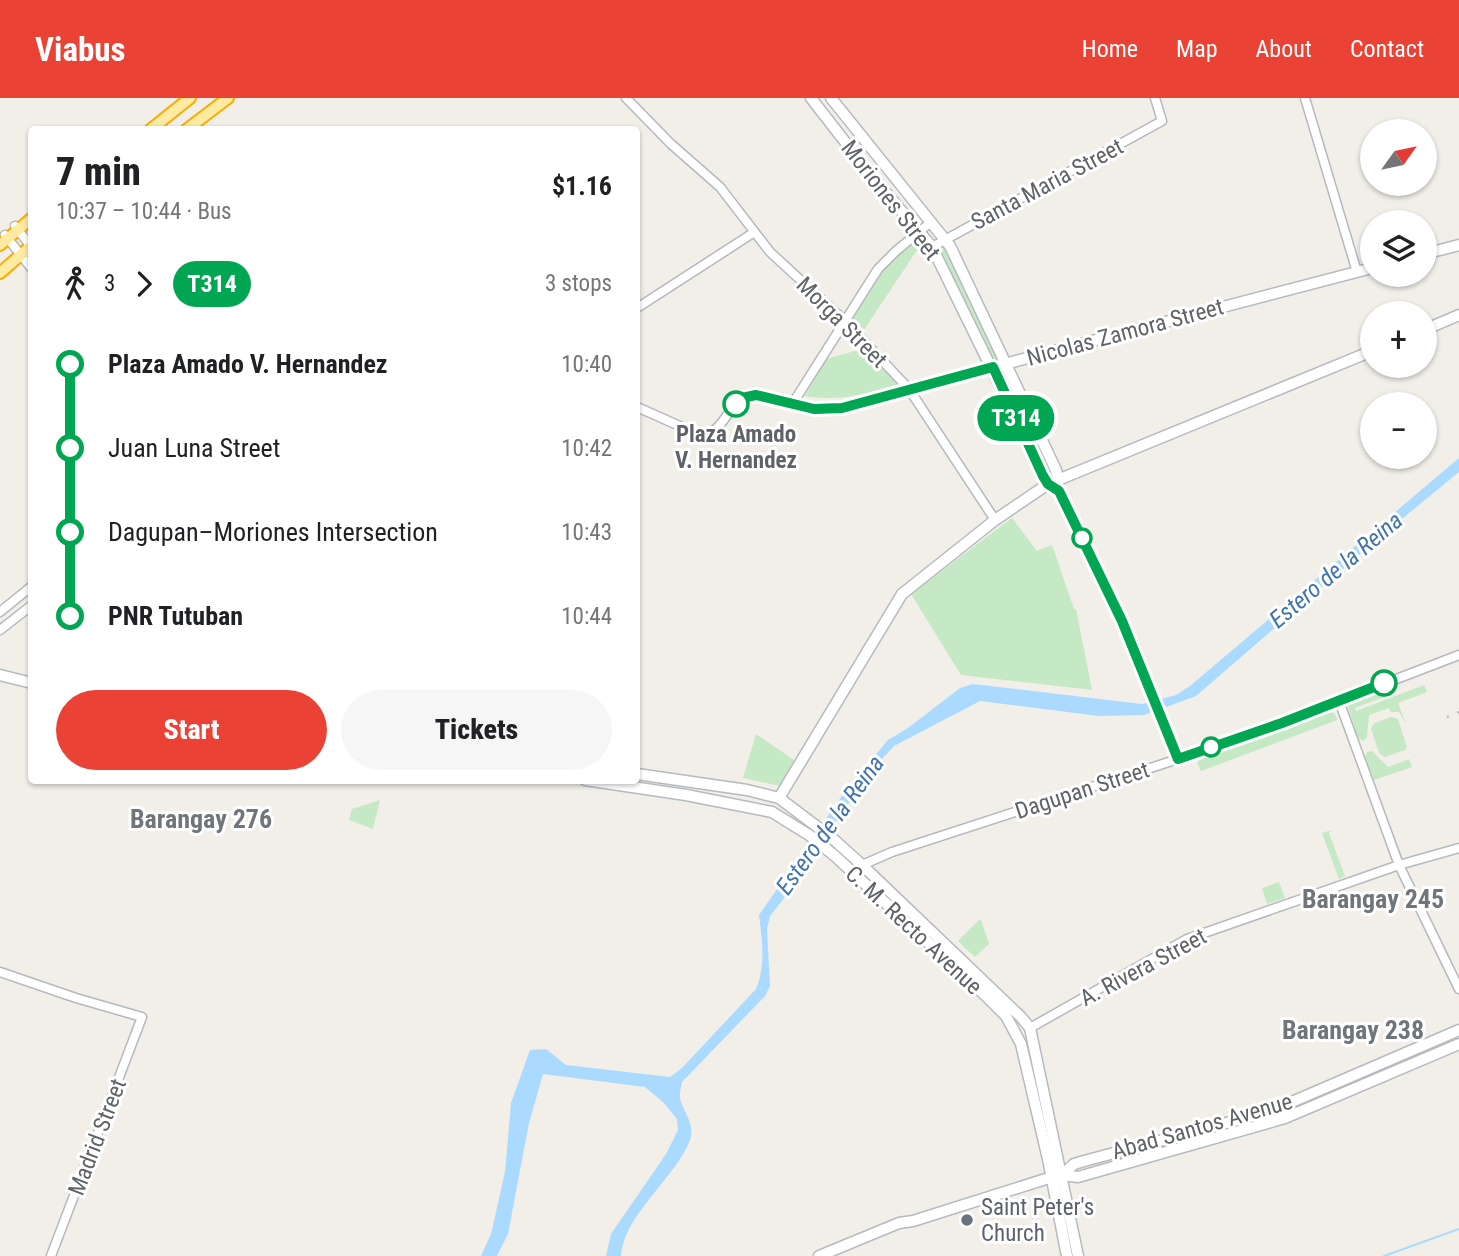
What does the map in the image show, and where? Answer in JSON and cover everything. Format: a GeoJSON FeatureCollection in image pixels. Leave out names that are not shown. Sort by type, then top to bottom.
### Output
{"type":"FeatureCollection","features":[{"type":"Feature","properties":{"kind":"highway"},"geometry":{"type":"LineString","coordinates":[[155,126],[190,98]]}},
{"type":"Feature","properties":{"kind":"highway"},"geometry":{"type":"LineString","coordinates":[[202,125],[228,98]]}},
{"type":"Feature","properties":{"kind":"highway"},"geometry":{"type":"LineString","coordinates":[[3,239],[22,224]]}},
{"type":"Feature","properties":{"kind":"highway"},"geometry":{"type":"LineString","coordinates":[[0,273],[28,249]]}},
{"type":"Feature","properties":{"kind":"main road","name":"Moriones Street"},"geometry":{"type":"LineString","coordinates":[[811,98],[870,174],[932,247],[1053,482]]}},
{"type":"Feature","properties":{"kind":"main road","name":"Moriones Street"},"geometry":{"type":"LineString","coordinates":[[831,98],[946,239],[955,254],[1056,470],[1053,482]]}},
{"type":"Feature","properties":{"kind":"main road"},"geometry":{"type":"LineString","coordinates":[[1437,251],[1459,245]]}},
{"type":"Feature","properties":{"kind":"main road","name":"Nicolas Zamora Street"},"geometry":{"type":"LineString","coordinates":[[993,367],[1360,271]]}},
{"type":"Feature","properties":{"kind":"main road"},"geometry":{"type":"LineString","coordinates":[[1437,325],[1459,316]]}},
{"type":"Feature","properties":{"kind":"main road"},"geometry":{"type":"LineString","coordinates":[[779,798],[902,594],[995,520],[1053,482],[1360,356]]}},
{"type":"Feature","properties":{"kind":"main road"},"geometry":{"type":"LineString","coordinates":[[0,675],[28,682]]}},
{"type":"Feature","properties":{"kind":"main road","name":"C. M. Recto Avenue"},"geometry":{"type":"LineString","coordinates":[[640,774],[747,790],[779,798],[817,825],[862,865],[1030,1028],[1057,1176],[1067,1256]]}},
{"type":"Feature","properties":{"kind":"main road","name":"C. M. Recto Avenue"},"geometry":{"type":"LineString","coordinates":[[612,784],[772,812],[824,847],[986,996],[1013,1025],[1021,1044],[1079,1256]]}},
{"type":"Feature","properties":{"kind":"main road","name":"Abad Santos Avenue"},"geometry":{"type":"LineString","coordinates":[[1057,1176],[1074,1164],[1090,1159],[1271,1111],[1459,1030]]}},
{"type":"Feature","properties":{"kind":"main road","name":"Abad Santos Avenue"},"geometry":{"type":"LineString","coordinates":[[1057,1176],[1078,1177],[1285,1118],[1459,1044]]}},
{"type":"Feature","properties":{"kind":"main road"},"geometry":{"type":"LineString","coordinates":[[834,1256],[913,1221],[1057,1176]]}},
{"type":"Feature","properties":{"kind":"main road"},"geometry":{"type":"LineString","coordinates":[[819,1256],[899,1223],[913,1221]]}},
{"type":"Feature","properties":{"kind":"street","name":"Morga Street"},"geometry":{"type":"LineString","coordinates":[[626,98],[671,144],[720,187],[770,252],[845,321],[909,389],[995,520]]}},
{"type":"Feature","properties":{"kind":"street","name":"Santa Maria Street"},"geometry":{"type":"LineString","coordinates":[[932,247],[1162,121],[1155,98]]}},
{"type":"Feature","properties":{"kind":"street"},"geometry":{"type":"LineString","coordinates":[[1305,98],[1357,272]]}},
{"type":"Feature","properties":{"kind":"street"},"geometry":{"type":"LineString","coordinates":[[793,403],[878,269],[931,222]]}},
{"type":"Feature","properties":{"kind":"street"},"geometry":{"type":"LineString","coordinates":[[640,306],[753,233]]}},
{"type":"Feature","properties":{"kind":"street"},"geometry":{"type":"LineString","coordinates":[[3,239],[28,264]]}},
{"type":"Feature","properties":{"kind":"street","name":"Nicolas Zamora Street"},"geometry":{"type":"LineString","coordinates":[[640,408],[702,436],[720,428],[742,398],[756,395],[814,409],[842,408],[993,367]]}},
{"type":"Feature","properties":{"kind":"street"},"geometry":{"type":"LineString","coordinates":[[1053,482],[1122,621],[1178,759]]}},
{"type":"Feature","properties":{"kind":"street"},"geometry":{"type":"LineString","coordinates":[[0,612],[28,589]]}},
{"type":"Feature","properties":{"kind":"street"},"geometry":{"type":"LineString","coordinates":[[19,596],[28,604]]}},
{"type":"Feature","properties":{"kind":"street"},"geometry":{"type":"LineString","coordinates":[[0,630],[28,608]]}},
{"type":"Feature","properties":{"kind":"street","name":"Dagupan Street"},"geometry":{"type":"LineString","coordinates":[[862,865],[891,852],[1178,759],[1459,655]]}},
{"type":"Feature","properties":{"kind":"street"},"geometry":{"type":"LineString","coordinates":[[1339,701],[1399,865],[1459,989]]}},
{"type":"Feature","properties":{"kind":"street","name":"A. Rivera Street"},"geometry":{"type":"LineString","coordinates":[[1030,1028],[1180,942],[1399,865],[1459,848]]}},
{"type":"Feature","properties":{"kind":"street","name":"Madrid Street"},"geometry":{"type":"LineString","coordinates":[[0,972],[142,1017],[51,1256]]}},
{"type":"Feature","properties":{"kind":"green space"},"geometry":{"type":"Polygon","coordinates":[[[918,236],[923,241],[863,331],[850,318],[881,274],[918,236]]]}},
{"type":"Feature","properties":{"kind":"green space"},"geometry":{"type":"Polygon","coordinates":[[[941,246],[946,246],[1000,360],[992,362],[940,252],[941,246]]]}},
{"type":"Feature","properties":{"kind":"green space"},"geometry":{"type":"Polygon","coordinates":[[[866,348],[900,384],[842,397],[805,396],[826,359],[866,348]]]}},
{"type":"Feature","properties":{"kind":"green space"},"geometry":{"type":"Polygon","coordinates":[[[1004,368],[1053,467],[1050,471],[1045,470],[996,370],[1004,368]]]}},
{"type":"Feature","properties":{"kind":"green space"},"geometry":{"type":"Polygon","coordinates":[[[1012,518],[1037,551],[1052,545],[1076,609],[1092,690],[961,675],[911,594],[1012,518]]]}},
{"type":"Feature","properties":{"kind":"green space"},"geometry":{"type":"Polygon","coordinates":[[[1424,685],[1427,692],[1398,703],[1406,724],[1399,712],[1391,712],[1389,708],[1369,715],[1367,738],[1363,741],[1358,738],[1347,703],[1387,689],[1389,695],[1355,708],[1356,711],[1424,685]]]}},
{"type":"Feature","properties":{"kind":"green space"},"geometry":{"type":"Polygon","coordinates":[[[1329,711],[1335,714],[1337,720],[1201,771],[1197,763],[1199,760],[1329,711]]]}},
{"type":"Feature","properties":{"kind":"green space"},"geometry":{"type":"Polygon","coordinates":[[[1391,717],[1398,719],[1407,747],[1385,757],[1379,753],[1371,728],[1375,723],[1391,717]]]}},
{"type":"Feature","properties":{"kind":"green space"},"geometry":{"type":"Polygon","coordinates":[[[756,734],[794,760],[780,786],[743,778],[756,734]]]}},
{"type":"Feature","properties":{"kind":"green space"},"geometry":{"type":"Polygon","coordinates":[[[1372,751],[1388,767],[1409,759],[1412,767],[1374,780],[1365,757],[1367,752],[1372,751]]]}},
{"type":"Feature","properties":{"kind":"green space"},"geometry":{"type":"Polygon","coordinates":[[[380,800],[373,829],[349,820],[352,809],[380,800]]]}},
{"type":"Feature","properties":{"kind":"green space"},"geometry":{"type":"Polygon","coordinates":[[[1332,830],[1329,833],[1345,876],[1339,879],[1322,833],[1332,830]]]}},
{"type":"Feature","properties":{"kind":"green space"},"geometry":{"type":"Polygon","coordinates":[[[1279,882],[1285,898],[1267,904],[1262,888],[1279,882]]]}},
{"type":"Feature","properties":{"kind":"green space"},"geometry":{"type":"Polygon","coordinates":[[[979,920],[989,944],[975,957],[958,941],[979,920]]]}},
{"type":"Feature","properties":{"kind":"water","name":"Estero de la Reina"},"geometry":{"type":"Polygon","coordinates":[[[1459,458],[1459,472],[1196,696],[1144,715],[1099,716],[980,701],[894,746],[870,772],[834,825],[819,854],[770,916],[767,929],[770,986],[765,996],[682,1082],[680,1099],[690,1124],[690,1140],[674,1168],[631,1226],[621,1256],[606,1256],[611,1234],[666,1154],[678,1130],[677,1119],[663,1102],[645,1087],[543,1074],[529,1123],[508,1234],[497,1256],[481,1256],[491,1234],[505,1172],[511,1103],[530,1050],[546,1049],[566,1065],[670,1077],[682,1068],[756,989],[762,962],[759,915],[846,790],[888,740],[960,688],[973,684],[1142,704],[1176,695],[1459,458]]]}},
{"type":"Feature","properties":{"kind":"waterway"},"geometry":{"type":"LineString","coordinates":[[1384,1256],[1459,1229]]}},
{"type":"Feature","properties":{"kind":"railway"},"geometry":{"type":"LineString","coordinates":[[1447,717],[1459,712]]}},
{"type":"Feature","properties":{"kind":"bus line","name":"T314"},"geometry":{"type":"LineString","coordinates":[[736,404],[742,398],[756,395],[814,409],[842,408],[993,367],[1043,476],[1048,484],[1059,491],[1122,621],[1178,759],[1282,723],[1384,683]]}},
{"type":"Feature","properties":{"kind":"place","name":"Plaza Amado V. Hernandez"},"geometry":{"type":"Point","coordinates":[736,404]}},
{"type":"Feature","properties":{"kind":"place","name":"Saint Peter's Church"},"geometry":{"type":"Point","coordinates":[967,1220]}},
{"type":"Feature","properties":{"kind":"district","name":"Barangay 276"},"geometry":{"type":"Point","coordinates":[201,819]}},
{"type":"Feature","properties":{"kind":"district","name":"Barangay 245"},"geometry":{"type":"Point","coordinates":[1373,899]}},
{"type":"Feature","properties":{"kind":"district","name":"Barangay 238"},"geometry":{"type":"Point","coordinates":[1353,1030]}}]}
